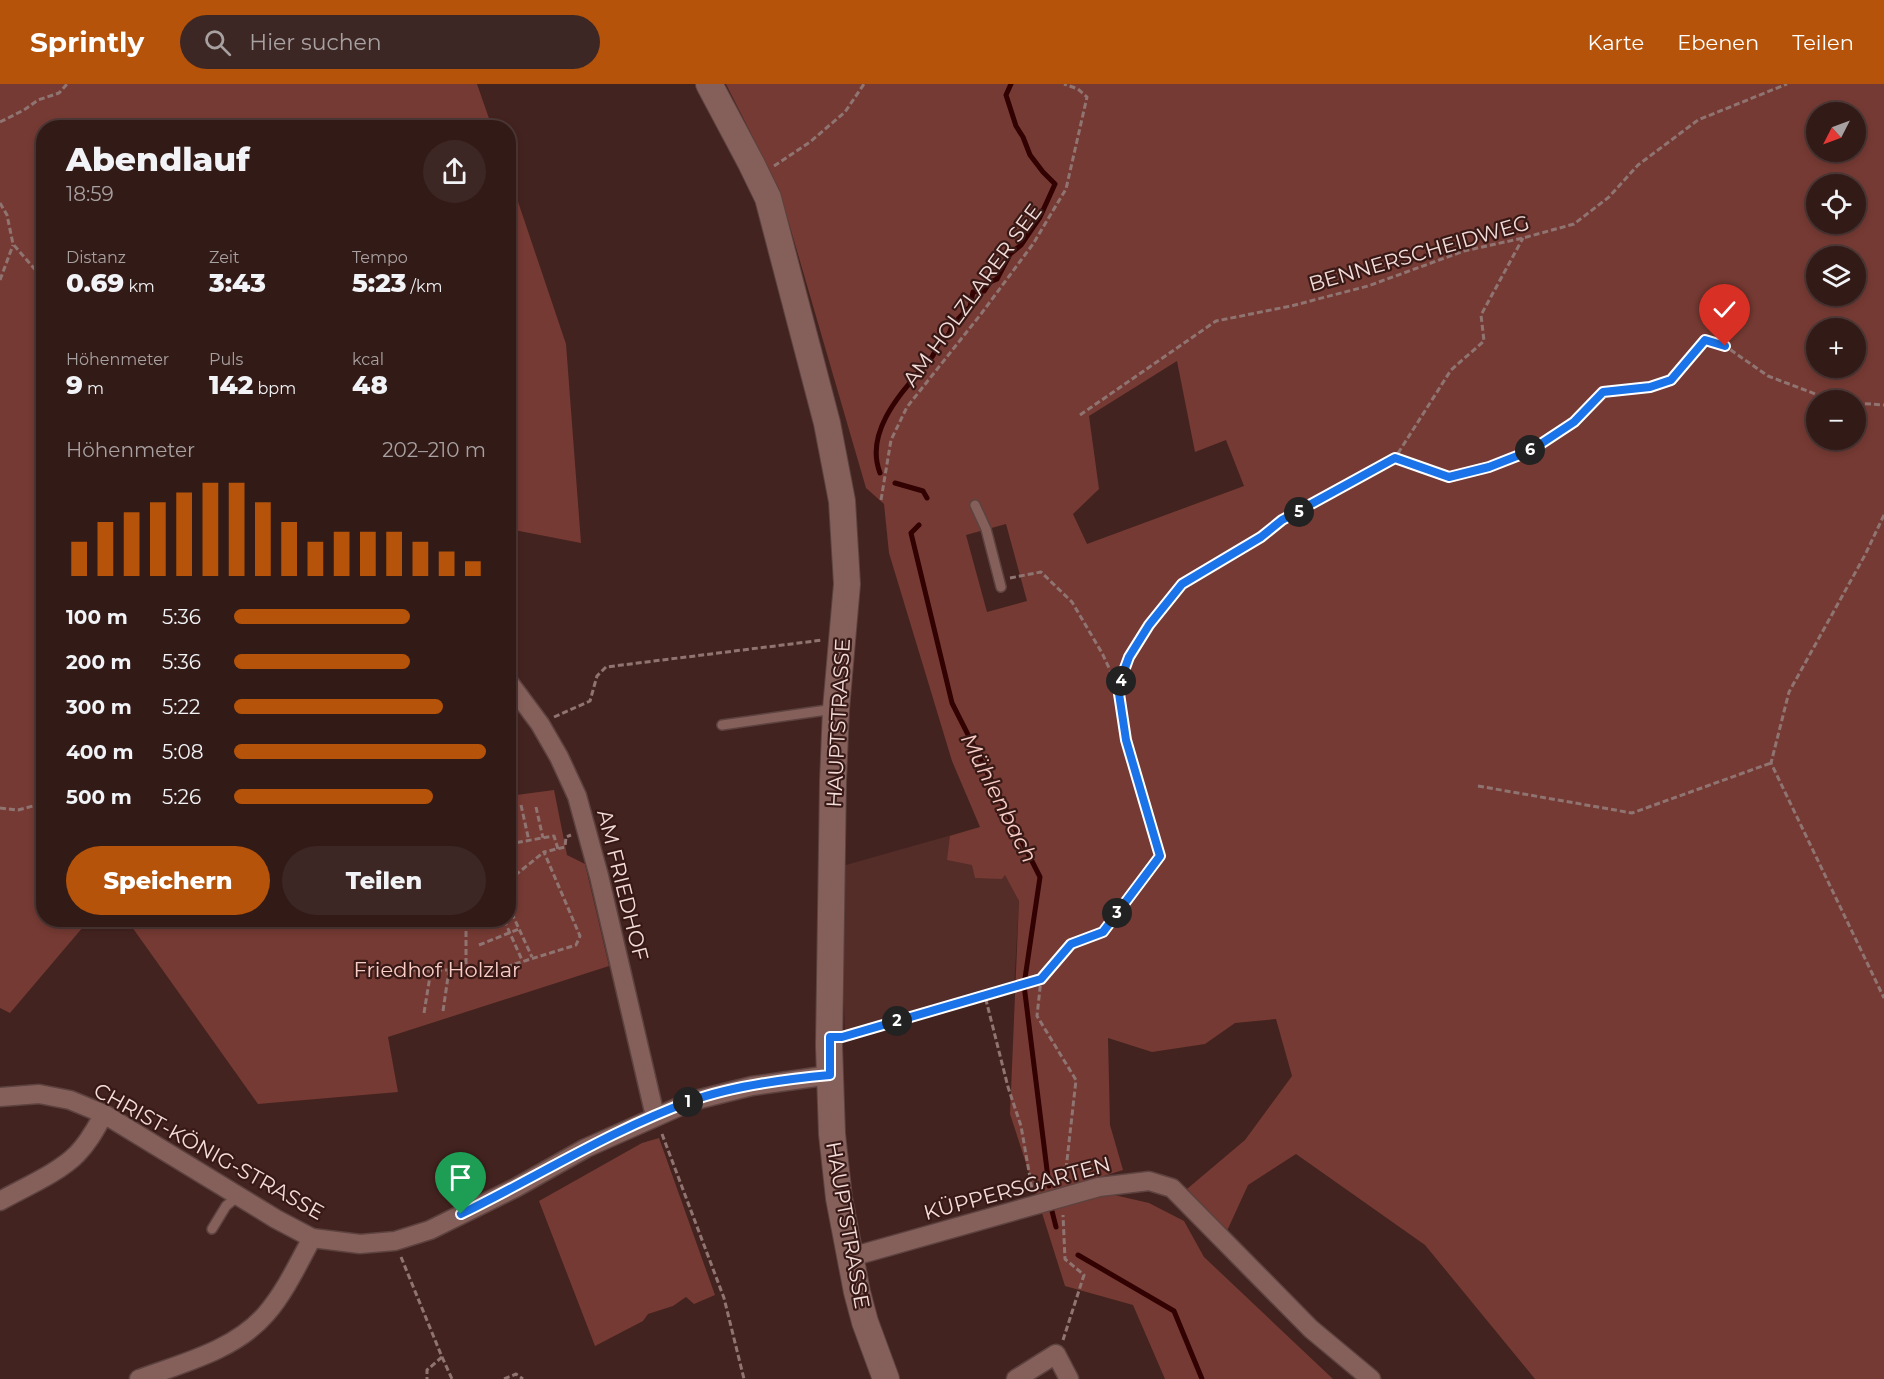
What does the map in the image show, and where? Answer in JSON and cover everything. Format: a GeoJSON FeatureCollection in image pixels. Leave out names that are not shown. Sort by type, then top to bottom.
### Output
{"type":"FeatureCollection","features":[{"type":"Feature","properties":{"kind":"main road","name":"HAUPTSTRASSE"},"geometry":{"type":"LineString","coordinates":[[709,84],[768,198],[824,412],[842,501],[847,584],[836,709],[833,781],[830,1037],[832,1134],[839,1198],[865,1322],[886,1379]]}},
{"type":"Feature","properties":{"kind":"street","name":"AM FRIEDHOF"},"geometry":{"type":"LineString","coordinates":[[516,692],[540,724],[577,796],[588,831],[656,1116]]}},
{"type":"Feature","properties":{"kind":"street","name":"CHRIST-KÖNIG-STRASSE"},"geometry":{"type":"LineString","coordinates":[[0,1097],[39,1094],[70,1100],[104,1114],[238,1196],[312,1238],[360,1244],[395,1241],[430,1230],[517,1187],[586,1148],[692,1101],[752,1086],[830,1075]]}},
{"type":"Feature","properties":{"kind":"street"},"geometry":{"type":"LineString","coordinates":[[0,1201],[72,1159],[91,1137],[104,1114]]}},
{"type":"Feature","properties":{"kind":"street","name":"KÜPPERSGARTEN"},"geometry":{"type":"LineString","coordinates":[[851,1257],[1099,1187],[1149,1181],[1172,1188],[1311,1329],[1371,1379]]}},
{"type":"Feature","properties":{"kind":"street"},"geometry":{"type":"LineString","coordinates":[[139,1379],[208,1353],[243,1335],[254,1326],[278,1298],[312,1238]]}},
{"type":"Feature","properties":{"kind":"street"},"geometry":{"type":"LineString","coordinates":[[1016,1379],[1056,1354],[1069,1379]]}},
{"type":"Feature","properties":{"kind":"lane"},"geometry":{"type":"LineString","coordinates":[[975,505],[986,529],[1000,583]]}},
{"type":"Feature","properties":{"kind":"lane"},"geometry":{"type":"LineString","coordinates":[[722,725],[836,709]]}},
{"type":"Feature","properties":{"kind":"lane"},"geometry":{"type":"LineString","coordinates":[[212,1229],[226,1206],[238,1196]]}},
{"type":"Feature","properties":{"kind":"path"},"geometry":{"type":"LineString","coordinates":[[0,122],[38,100],[59,93],[67,84]]}},
{"type":"Feature","properties":{"kind":"path"},"geometry":{"type":"LineString","coordinates":[[758,177],[810,142],[845,112],[864,84]]}},
{"type":"Feature","properties":{"kind":"path","name":"AM HOLZLARER SEE"},"geometry":{"type":"LineString","coordinates":[[881,500],[891,440],[907,407],[1033,244],[1066,189],[1087,97],[1078,89],[1064,84]]}},
{"type":"Feature","properties":{"kind":"path","name":"BENNERSCHEIDWEG"},"geometry":{"type":"LineString","coordinates":[[1080,415],[1216,321],[1291,306],[1368,286],[1464,251],[1574,224],[1609,197],[1638,165],[1698,120],[1787,84]]}},
{"type":"Feature","properties":{"kind":"path"},"geometry":{"type":"LineString","coordinates":[[0,203],[7,215],[13,244],[36,271]]}},
{"type":"Feature","properties":{"kind":"path"},"geometry":{"type":"LineString","coordinates":[[1118,687],[1129,657],[1149,625],[1182,584],[1261,537],[1282,520],[1395,458],[1451,370],[1484,341],[1481,315],[1523,238]]}},
{"type":"Feature","properties":{"kind":"path"},"geometry":{"type":"LineString","coordinates":[[0,280],[13,244]]}},
{"type":"Feature","properties":{"kind":"path"},"geometry":{"type":"LineString","coordinates":[[1395,458],[1449,477],[1489,467],[1530,451],[1574,422],[1603,392],[1650,387],[1671,380],[1705,340],[1725,346],[1768,376],[1806,390]]}},
{"type":"Feature","properties":{"kind":"path"},"geometry":{"type":"LineString","coordinates":[[1866,404],[1884,405]]}},
{"type":"Feature","properties":{"kind":"path"},"geometry":{"type":"LineString","coordinates":[[1884,515],[1865,555],[1789,692],[1771,763],[1884,998]]}},
{"type":"Feature","properties":{"kind":"path"},"geometry":{"type":"LineString","coordinates":[[830,1037],[842,1037],[1041,979],[1071,944],[1103,932],[1160,856],[1126,740],[1118,687],[1102,653],[1072,602],[1041,572],[1000,583]]}},
{"type":"Feature","properties":{"kind":"path"},"geometry":{"type":"LineString","coordinates":[[540,724],[590,701],[597,676],[606,668],[843,639]]}},
{"type":"Feature","properties":{"kind":"path"},"geometry":{"type":"LineString","coordinates":[[1478,786],[1632,813],[1771,763]]}},
{"type":"Feature","properties":{"kind":"path"},"geometry":{"type":"LineString","coordinates":[[0,808],[18,810],[36,805]]}},
{"type":"Feature","properties":{"kind":"path"},"geometry":{"type":"LineString","coordinates":[[521,805],[529,841]]}},
{"type":"Feature","properties":{"kind":"path"},"geometry":{"type":"LineString","coordinates":[[536,807],[543,838]]}},
{"type":"Feature","properties":{"kind":"path"},"geometry":{"type":"LineString","coordinates":[[516,843],[554,836],[558,849]]}},
{"type":"Feature","properties":{"kind":"path"},"geometry":{"type":"LineString","coordinates":[[516,875],[544,852],[565,847]]}},
{"type":"Feature","properties":{"kind":"path"},"geometry":{"type":"LineString","coordinates":[[489,972],[576,945],[580,936],[544,852]]}},
{"type":"Feature","properties":{"kind":"path"},"geometry":{"type":"LineString","coordinates":[[516,922],[532,957]]}},
{"type":"Feature","properties":{"kind":"path"},"geometry":{"type":"LineString","coordinates":[[409,970],[466,970],[466,927]]}},
{"type":"Feature","properties":{"kind":"path"},"geometry":{"type":"LineString","coordinates":[[507,927],[522,960]]}},
{"type":"Feature","properties":{"kind":"path"},"geometry":{"type":"LineString","coordinates":[[479,945],[519,929]]}},
{"type":"Feature","properties":{"kind":"path"},"geometry":{"type":"LineString","coordinates":[[424,1013],[431,970]]}},
{"type":"Feature","properties":{"kind":"path"},"geometry":{"type":"LineString","coordinates":[[444,1011],[449,970]]}},
{"type":"Feature","properties":{"kind":"path"},"geometry":{"type":"LineString","coordinates":[[1041,979],[1037,1016],[1076,1080],[1063,1198],[1065,1259],[1084,1275],[1072,1316],[1056,1354]]}},
{"type":"Feature","properties":{"kind":"path"},"geometry":{"type":"LineString","coordinates":[[985,996],[1008,1087],[1021,1126],[1035,1206]]}},
{"type":"Feature","properties":{"kind":"path"},"geometry":{"type":"LineString","coordinates":[[656,1116],[724,1298],[744,1379]]}},
{"type":"Feature","properties":{"kind":"path"},"geometry":{"type":"LineString","coordinates":[[395,1241],[452,1379]]}},
{"type":"Feature","properties":{"kind":"path"},"geometry":{"type":"LineString","coordinates":[[427,1379],[427,1370],[442,1357]]}},
{"type":"Feature","properties":{"kind":"path"},"geometry":{"type":"LineString","coordinates":[[504,1379],[516,1374],[524,1379]]}},
{"type":"Feature","properties":{"kind":"shaded area"},"geometry":{"type":"Polygon","coordinates":[[[980,827],[1019,901],[1014,986],[845,1031],[839,867],[980,827]]]}},
{"type":"Feature","properties":{"kind":"green space"},"geometry":{"type":"Polygon","coordinates":[[[0,84],[477,84],[490,120],[36,120],[36,927],[83,927],[10,1013],[0,1008],[0,84]]]}},
{"type":"Feature","properties":{"kind":"green space"},"geometry":{"type":"Polygon","coordinates":[[[726,84],[1884,84],[1884,1379],[1535,1379],[1425,1245],[1296,1154],[1248,1185],[1226,1233],[1187,1189],[1245,1140],[1292,1076],[1276,1019],[1235,1023],[1205,1044],[1152,1052],[1108,1038],[1110,1125],[1123,1170],[1037,1197],[1010,1114],[1019,901],[1005,875],[1002,879],[975,878],[972,865],[947,860],[950,836],[980,827],[952,761],[889,553],[884,504],[866,488],[779,189],[726,84]],[[1177,361],[1089,416],[1099,489],[1073,514],[1087,544],[1244,486],[1226,440],[1195,452],[1177,361]],[[1006,524],[966,535],[987,612],[1027,601],[1006,524]]]}},
{"type":"Feature","properties":{"kind":"green space"},"geometry":{"type":"Polygon","coordinates":[[[516,196],[566,344],[581,543],[516,530],[516,196]]]}},
{"type":"Feature","properties":{"kind":"green space","name":"Friedhof Holzlar"},"geometry":{"type":"Polygon","coordinates":[[[554,790],[567,855],[585,864],[609,966],[388,1037],[398,1092],[258,1104],[132,927],[516,927],[516,795],[554,790]]]}},
{"type":"Feature","properties":{"kind":"green space"},"geometry":{"type":"Polygon","coordinates":[[[659,1138],[715,1295],[694,1304],[686,1297],[673,1306],[648,1314],[643,1321],[595,1346],[539,1201],[642,1143],[659,1138]]]}},
{"type":"Feature","properties":{"kind":"green space"},"geometry":{"type":"Polygon","coordinates":[[[1110,1194],[1149,1203],[1184,1221],[1204,1257],[1333,1379],[1165,1379],[1133,1305],[1065,1286],[1042,1213],[1067,1204],[1110,1194]]]}},
{"type":"Feature","properties":{"kind":"waterway","name":"Mühlenbach"},"geometry":{"type":"LineString","coordinates":[[880,473],[876,457],[877,441],[890,410],[932,357],[940,342],[970,307],[973,292],[984,291],[990,282],[997,279],[1010,254],[1021,245],[1040,217],[1055,184],[1030,155],[1016,126],[1006,95],[1011,84]]}},
{"type":"Feature","properties":{"kind":"waterway","name":"Mühlenbach"},"geometry":{"type":"LineString","coordinates":[[895,483],[923,491],[927,498]]}},
{"type":"Feature","properties":{"kind":"waterway","name":"Mühlenbach"},"geometry":{"type":"LineString","coordinates":[[919,525],[911,533],[952,703],[1040,877],[1024,985],[1049,1186]]}},
{"type":"Feature","properties":{"kind":"waterway","name":"Mühlenbach"},"geometry":{"type":"LineString","coordinates":[[1052,1211],[1056,1227]]}},
{"type":"Feature","properties":{"kind":"waterway","name":"Mühlenbach"},"geometry":{"type":"LineString","coordinates":[[1078,1255],[1174,1311],[1202,1379]]}},
{"type":"Feature","properties":{"kind":"route"},"geometry":{"type":"LineString","coordinates":[[461,1214],[517,1187],[586,1148],[692,1101],[752,1086],[830,1075],[830,1037],[842,1037],[1041,979],[1071,944],[1103,932],[1160,856],[1126,740],[1118,687],[1129,657],[1149,625],[1182,584],[1261,537],[1282,520],[1395,458],[1449,477],[1489,467],[1530,451],[1574,422],[1603,392],[1650,387],[1671,380],[1705,340],[1725,346]]}}]}
